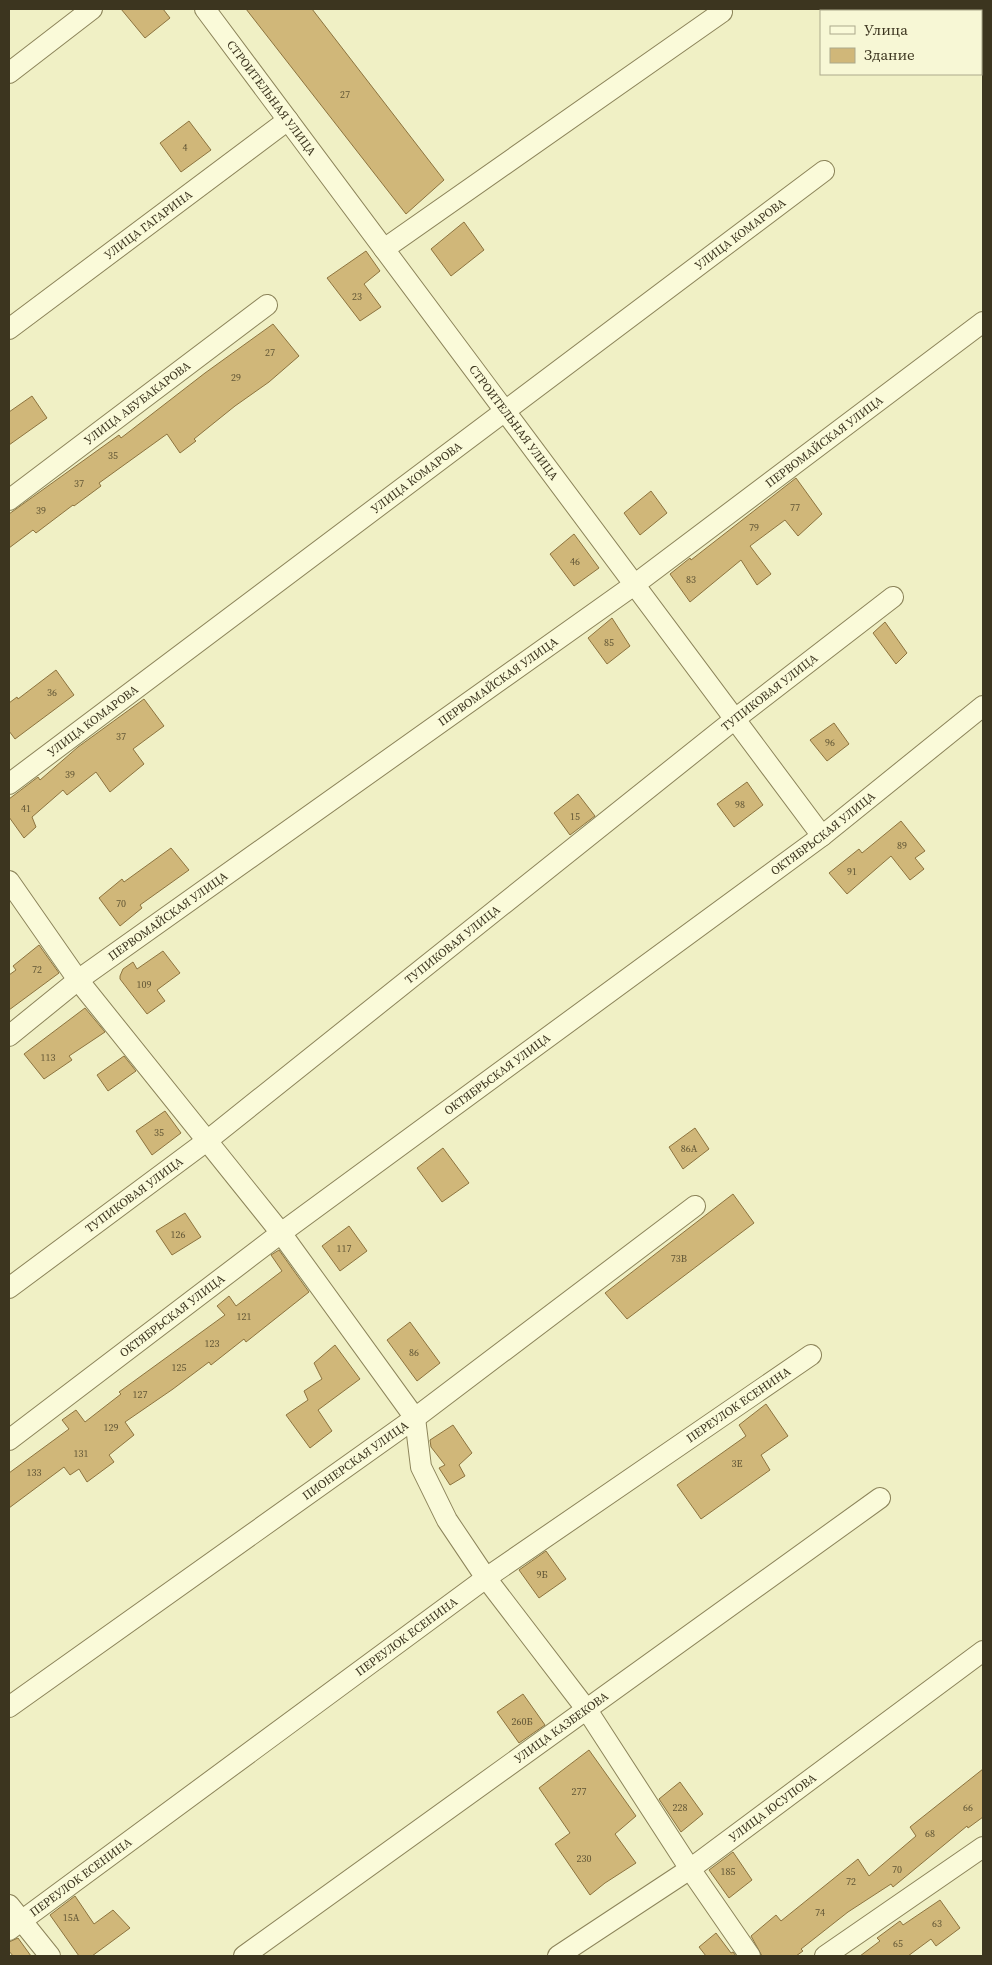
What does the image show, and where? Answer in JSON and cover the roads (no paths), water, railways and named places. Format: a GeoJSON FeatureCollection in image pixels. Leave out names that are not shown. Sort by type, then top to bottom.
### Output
{"type":"FeatureCollection","features":[{"type":"Feature","properties":{"kind":"street"},"geometry":{"type":"LineString","coordinates":[[9,73],[92,9]]}},
{"type":"Feature","properties":{"kind":"street","name":"СТРОИТЕЛЬНАЯ УЛИЦА"},"geometry":{"type":"LineString","coordinates":[[205,9],[822,836]]}},
{"type":"Feature","properties":{"kind":"street"},"geometry":{"type":"LineString","coordinates":[[384,249],[722,12]]}},
{"type":"Feature","properties":{"kind":"street","name":"УЛИЦА ГАГАРИНА"},"geometry":{"type":"LineString","coordinates":[[9,328],[288,120]]}},
{"type":"Feature","properties":{"kind":"street","name":"УЛИЦА КОМАРОВА"},"geometry":{"type":"LineString","coordinates":[[9,784],[824,171]]}},
{"type":"Feature","properties":{"kind":"street","name":"УЛИЦА АБУБАКАРОВА"},"geometry":{"type":"LineString","coordinates":[[9,500],[266,305]]}},
{"type":"Feature","properties":{"kind":"street","name":"ПЕРВОМАЙСКАЯ УЛИЦА"},"geometry":{"type":"LineString","coordinates":[[9,1036],[78,980],[634,584],[983,322]]}},
{"type":"Feature","properties":{"kind":"street","name":"ТУПИКОВАЯ УЛИЦА"},"geometry":{"type":"LineString","coordinates":[[9,1288],[208,1140],[735,719],[893,597]]}},
{"type":"Feature","properties":{"kind":"street","name":"ОКТЯБРЬСКАЯ УЛИЦА"},"geometry":{"type":"LineString","coordinates":[[9,1440],[281,1233],[822,836],[983,706]]}},
{"type":"Feature","properties":{"kind":"street"},"geometry":{"type":"LineString","coordinates":[[9,881],[78,980],[281,1233],[415,1418],[420,1468],[447,1520],[486,1578],[587,1710],[690,1869],[750,1956]]}},
{"type":"Feature","properties":{"kind":"street","name":"ПИОНЕРСКАЯ УЛИЦА"},"geometry":{"type":"LineString","coordinates":[[9,1707],[415,1418],[695,1206]]}},
{"type":"Feature","properties":{"kind":"street","name":"ПЕРЕУЛОК ЕСЕНИНА"},"geometry":{"type":"LineString","coordinates":[[15,1926],[486,1578],[811,1355]]}},
{"type":"Feature","properties":{"kind":"street","name":"УЛИЦА КАЗБЕКОВА"},"geometry":{"type":"LineString","coordinates":[[244,1956],[880,1498]]}},
{"type":"Feature","properties":{"kind":"street","name":"УЛИЦА ЮСУПОВА"},"geometry":{"type":"LineString","coordinates":[[558,1956],[690,1869],[983,1651]]}},
{"type":"Feature","properties":{"kind":"street"},"geometry":{"type":"LineString","coordinates":[[826,1956],[983,1847]]}},
{"type":"Feature","properties":{"kind":"street"},"geometry":{"type":"LineString","coordinates":[[9,1905],[15,1926],[50,1956]]}}]}
